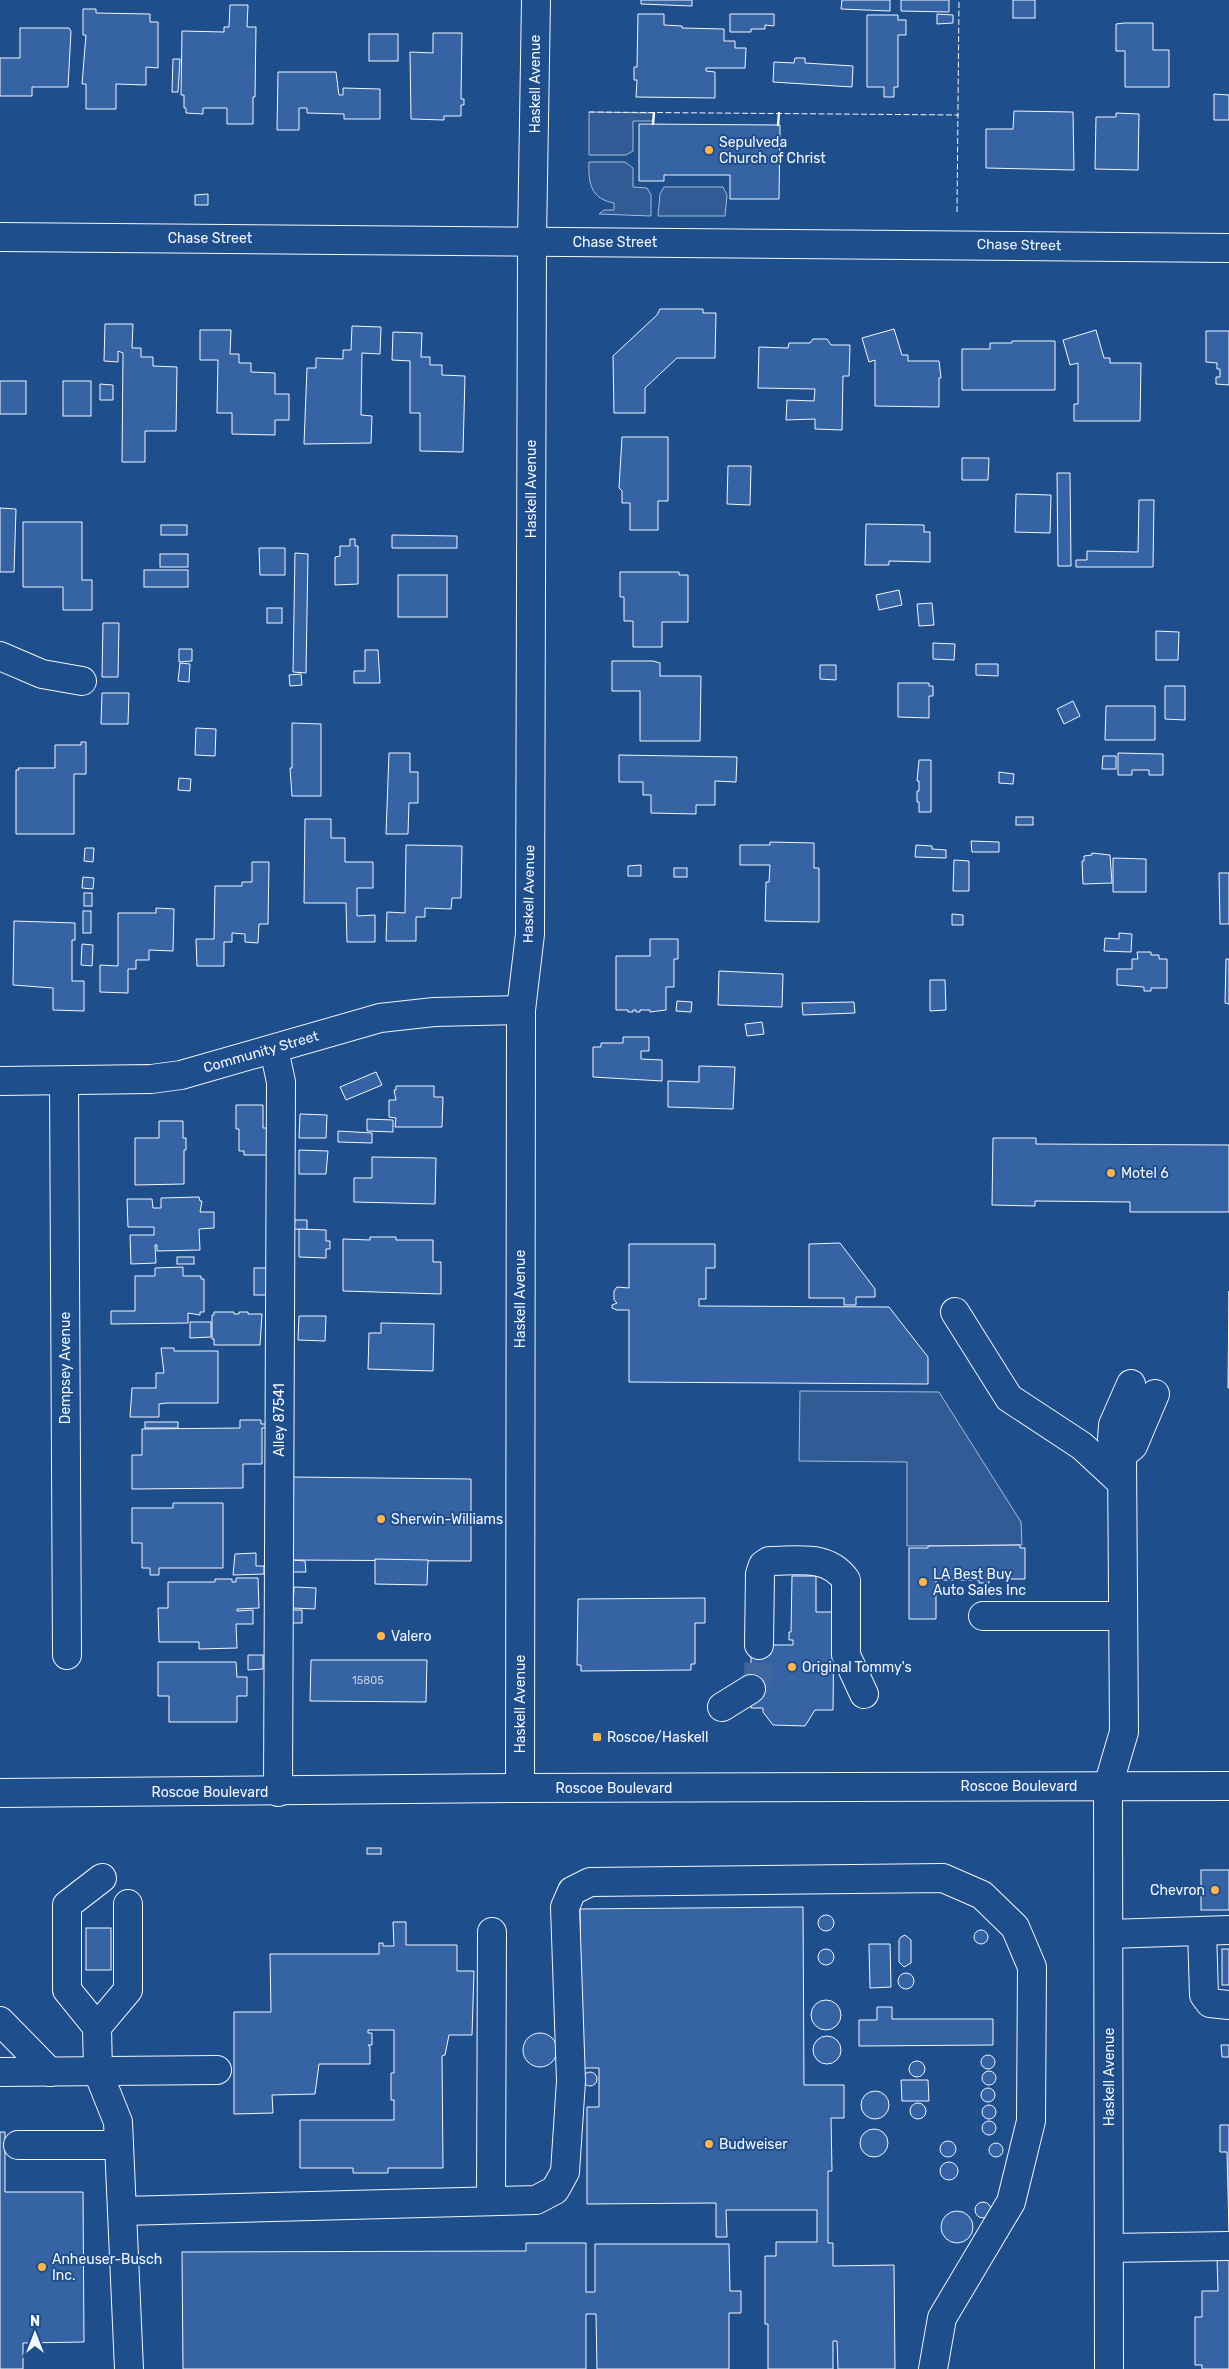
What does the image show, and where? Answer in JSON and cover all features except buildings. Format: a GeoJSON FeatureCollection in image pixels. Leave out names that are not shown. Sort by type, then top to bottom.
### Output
{"type":"FeatureCollection","features":[{"type":"Feature","properties":{"kind":"street","name":"Haskell Avenue"},"geometry":{"type":"LineString","coordinates":[[520,1788],[521,1010],[530,934],[532,241],[536,0]]}},
{"type":"Feature","properties":{"kind":"street","name":"Chase Street"},"geometry":{"type":"LineString","coordinates":[[0,237],[1229,248]]}},
{"type":"Feature","properties":{"kind":"street"},"geometry":{"type":"LineString","coordinates":[[0,656],[42,674],[61,679],[82,681]]}},
{"type":"Feature","properties":{"kind":"street","name":"Community Street"},"geometry":{"type":"LineString","coordinates":[[0,1080],[151,1079],[181,1075],[380,1018],[434,1012],[521,1010]]}},
{"type":"Feature","properties":{"kind":"street","name":"Alley 87541"},"geometry":{"type":"LineString","coordinates":[[274,1049],[281,1082],[278,1792]]}},
{"type":"Feature","properties":{"kind":"street","name":"Dempsey Avenue"},"geometry":{"type":"LineString","coordinates":[[64,1081],[67,1655]]}},
{"type":"Feature","properties":{"kind":"street"},"geometry":{"type":"LineString","coordinates":[[955,1312],[1009,1398],[1082,1446],[1122,1483]]}},
{"type":"Feature","properties":{"kind":"street","name":"Haskell Avenue"},"geometry":{"type":"LineString","coordinates":[[1109,2369],[1108,1786],[1124,1732],[1122,1455],[1112,1439],[1113,1425],[1142,1389]]}},
{"type":"Feature","properties":{"kind":"street"},"geometry":{"type":"LineString","coordinates":[[759,1645],[760,1574],[763,1565],[770,1561],[821,1561],[831,1564],[846,1580],[846,1655],[864,1694]]}},
{"type":"Feature","properties":{"kind":"street"},"geometry":{"type":"LineString","coordinates":[[983,1616],[1123,1616]]}},
{"type":"Feature","properties":{"kind":"street"},"geometry":{"type":"LineString","coordinates":[[722,1707],[750,1689]]}},
{"type":"Feature","properties":{"kind":"street","name":"Roscoe Boulevard"},"geometry":{"type":"LineString","coordinates":[[0,1793],[278,1792],[520,1788],[1229,1786]]}},
{"type":"Feature","properties":{"kind":"street"},"geometry":{"type":"LineString","coordinates":[[102,1878],[67,1905],[67,1990],[97,2027],[98,2072],[118,2122],[129,2369]]}},
{"type":"Feature","properties":{"kind":"street"},"geometry":{"type":"LineString","coordinates":[[123,2211],[536,2200],[555,2190],[565,2172],[571,2081],[564,1907],[572,1891],[590,1882],[943,1878],[982,1895],[1015,1927],[1032,1967],[1031,2121],[1011,2202],[942,2318],[933,2369]]}},
{"type":"Feature","properties":{"kind":"street"},"geometry":{"type":"LineString","coordinates":[[97,2027],[128,1990],[128,1904]]}},
{"type":"Feature","properties":{"kind":"street"},"geometry":{"type":"LineString","coordinates":[[1108,1934],[1216,1931],[1204,1995],[1210,2003],[1229,2005]]}},
{"type":"Feature","properties":{"kind":"street"},"geometry":{"type":"LineString","coordinates":[[491,2202],[492,1932]]}},
{"type":"Feature","properties":{"kind":"street"},"geometry":{"type":"LineString","coordinates":[[0,2021],[50,2072]]}},
{"type":"Feature","properties":{"kind":"street"},"geometry":{"type":"LineString","coordinates":[[0,2072],[217,2070]]}},
{"type":"Feature","properties":{"kind":"street"},"geometry":{"type":"LineString","coordinates":[[18,2145],[119,2145]]}},
{"type":"Feature","properties":{"kind":"street"},"geometry":{"type":"LineString","coordinates":[[1109,2248],[1229,2246]]}},
{"type":"Feature","properties":{"kind":"shaded area"},"geometry":{"type":"Polygon","coordinates":[[[589,112],[654,113],[653,121],[633,121],[633,151],[626,155],[589,155],[589,112]]]}},
{"type":"Feature","properties":{"kind":"shaded area"},"geometry":{"type":"Polygon","coordinates":[[[589,162],[625,162],[633,168],[633,187],[647,188],[651,195],[651,216],[599,214],[604,210],[614,210],[614,203],[600,198],[592,189],[589,177],[589,162]]]}},
{"type":"Feature","properties":{"kind":"shaded area"},"geometry":{"type":"Polygon","coordinates":[[[664,187],[723,187],[727,195],[725,216],[658,216],[660,194],[664,187]]]}},
{"type":"Feature","properties":{"kind":"shaded area"},"geometry":{"type":"Polygon","coordinates":[[[800,1391],[939,1392],[1021,1522],[1022,1545],[907,1546],[907,1462],[799,1461],[800,1391]]]}},
{"type":"Feature","properties":{"kind":"tunnel"},"geometry":{"type":"LineString","coordinates":[[751,1689],[758,1677],[759,1645]]}},
{"type":"Feature","properties":{"kind":"fence"},"geometry":{"type":"LineString","coordinates":[[957,212],[959,0]]}},
{"type":"Feature","properties":{"kind":"fence"},"geometry":{"type":"LineString","coordinates":[[589,112],[959,115]]}},
{"type":"Feature","properties":{"kind":"wall"},"geometry":{"type":"LineString","coordinates":[[653,124],[654,113]]}},
{"type":"Feature","properties":{"kind":"wall"},"geometry":{"type":"LineString","coordinates":[[778,125],[779,113]]}},
{"type":"Feature","properties":{"kind":"place","name":"Sepulveda Church of Christ"},"geometry":{"type":"Point","coordinates":[709,150]}},
{"type":"Feature","properties":{"kind":"place","name":"Motel 6"},"geometry":{"type":"Point","coordinates":[1111,1173]}},
{"type":"Feature","properties":{"kind":"place","name":"Sherwin-Williams"},"geometry":{"type":"Point","coordinates":[381,1519]}},
{"type":"Feature","properties":{"kind":"place","name":"LA Best Buy Auto Sales Inc"},"geometry":{"type":"Point","coordinates":[923,1582]}},
{"type":"Feature","properties":{"kind":"place","name":"Valero"},"geometry":{"type":"Point","coordinates":[381,1636]}},
{"type":"Feature","properties":{"kind":"place","name":"Original Tommy's"},"geometry":{"type":"Point","coordinates":[792,1667]}},
{"type":"Feature","properties":{"kind":"place","name":"Roscoe/Haskell"},"geometry":{"type":"Point","coordinates":[597,1737]}},
{"type":"Feature","properties":{"kind":"place","name":"Chevron"},"geometry":{"type":"Point","coordinates":[1215,1890]}},
{"type":"Feature","properties":{"kind":"place","name":"Budweiser"},"geometry":{"type":"Point","coordinates":[709,2144]}},
{"type":"Feature","properties":{"kind":"place","name":"Anheuser-Busch Inc."},"geometry":{"type":"Point","coordinates":[42,2267]}}]}
